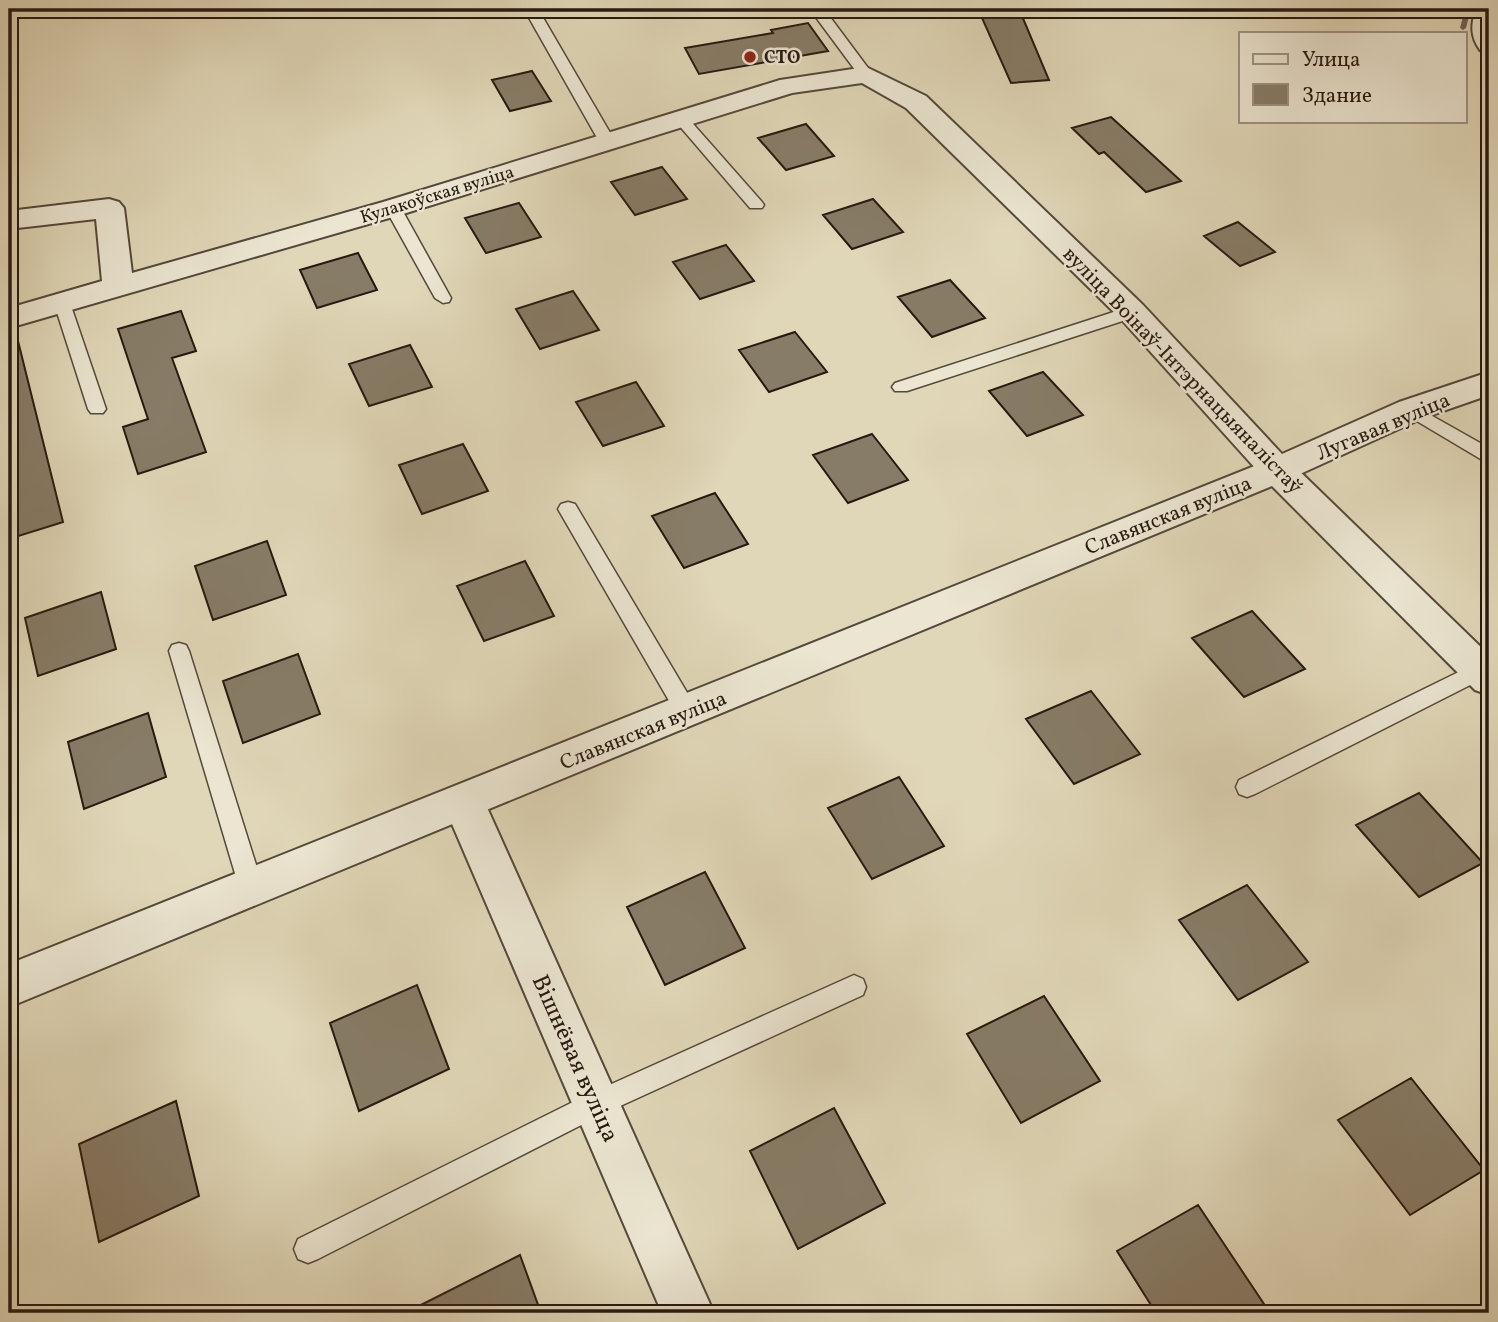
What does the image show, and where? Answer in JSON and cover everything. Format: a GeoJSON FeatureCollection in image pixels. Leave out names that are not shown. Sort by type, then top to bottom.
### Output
{"type":"FeatureCollection","features":[{"type":"Feature","properties":{"kind":"street"},"geometry":{"type":"LineString","coordinates":[[1488,9],[1483,26],[1489,45]]}},
{"type":"Feature","properties":{"kind":"street","name":"Кулакоўская вуліца"},"geometry":{"type":"LineString","coordinates":[[9,318],[62,303],[117,280],[393,208],[789,86],[866,75]]}},
{"type":"Feature","properties":{"kind":"street","name":"вуліца Воінаў-Інтэрнацыяналістаў"},"geometry":{"type":"LineString","coordinates":[[866,75],[916,102],[1132,312],[1277,470],[1485,675]]}},
{"type":"Feature","properties":{"kind":"street"},"geometry":{"type":"LineString","coordinates":[[9,220],[108,208],[117,280]]}},
{"type":"Feature","properties":{"kind":"street","name":"Лугавая вуліца"},"geometry":{"type":"LineString","coordinates":[[1277,470],[1411,410],[1489,383]]}},
{"type":"Feature","properties":{"kind":"street","name":"Славянская вуліца"},"geometry":{"type":"LineString","coordinates":[[9,986],[1277,470]]}},
{"type":"Feature","properties":{"kind":"street","name":"Вішнёвая вуліца"},"geometry":{"type":"LineString","coordinates":[[464,803],[688,1313]]}},
{"type":"Feature","properties":{"kind":"lane"},"geometry":{"type":"LineString","coordinates":[[531,9],[608,143]]}},
{"type":"Feature","properties":{"kind":"lane"},"geometry":{"type":"LineString","coordinates":[[822,16],[866,75]]}},
{"type":"Feature","properties":{"kind":"lane"},"geometry":{"type":"LineString","coordinates":[[682,120],[755,205]]}},
{"type":"Feature","properties":{"kind":"lane"},"geometry":{"type":"LineString","coordinates":[[393,208],[443,298]]}},
{"type":"Feature","properties":{"kind":"lane"},"geometry":{"type":"LineString","coordinates":[[62,303],[97,408]]}},
{"type":"Feature","properties":{"kind":"lane"},"geometry":{"type":"LineString","coordinates":[[901,387],[1132,312]]}},
{"type":"Feature","properties":{"kind":"lane"},"geometry":{"type":"LineString","coordinates":[[1411,410],[1489,457]]}},
{"type":"Feature","properties":{"kind":"lane"},"geometry":{"type":"LineString","coordinates":[[568,509],[687,712]]}},
{"type":"Feature","properties":{"kind":"lane"},"geometry":{"type":"LineString","coordinates":[[179,651],[251,887]]}},
{"type":"Feature","properties":{"kind":"lane"},"geometry":{"type":"LineString","coordinates":[[1247,787],[1485,675]]}},
{"type":"Feature","properties":{"kind":"lane"},"geometry":{"type":"LineString","coordinates":[[308,1248],[596,1104],[853,987]]}},
{"type":"Feature","properties":{"kind":"building"},"geometry":{"type":"Polygon","coordinates":[[[1022,16],[1049,80],[1011,83],[982,18],[1022,16]]]}},
{"type":"Feature","properties":{"kind":"building"},"geometry":{"type":"Polygon","coordinates":[[[808,23],[828,51],[699,74],[685,48],[773,33],[771,30],[808,23]]]}},
{"type":"Feature","properties":{"kind":"building"},"geometry":{"type":"Polygon","coordinates":[[[532,71],[551,101],[510,111],[492,80],[532,71]]]}},
{"type":"Feature","properties":{"kind":"building"},"geometry":{"type":"Polygon","coordinates":[[[1111,117],[1181,181],[1146,192],[1104,152],[1099,154],[1072,128],[1111,117]]]}},
{"type":"Feature","properties":{"kind":"building"},"geometry":{"type":"Polygon","coordinates":[[[806,124],[834,156],[786,170],[758,138],[806,124]]]}},
{"type":"Feature","properties":{"kind":"building"},"geometry":{"type":"Polygon","coordinates":[[[662,167],[687,199],[635,215],[611,182],[662,167]]]}},
{"type":"Feature","properties":{"kind":"building"},"geometry":{"type":"Polygon","coordinates":[[[873,199],[903,232],[852,249],[823,215],[873,199]]]}},
{"type":"Feature","properties":{"kind":"building"},"geometry":{"type":"Polygon","coordinates":[[[519,203],[541,237],[486,253],[465,218],[519,203]]]}},
{"type":"Feature","properties":{"kind":"building"},"geometry":{"type":"Polygon","coordinates":[[[1238,222],[1275,252],[1240,266],[1204,236],[1238,222]]]}},
{"type":"Feature","properties":{"kind":"building"},"geometry":{"type":"Polygon","coordinates":[[[726,245],[754,281],[700,299],[673,262],[726,245]]]}},
{"type":"Feature","properties":{"kind":"building"},"geometry":{"type":"Polygon","coordinates":[[[358,253],[377,290],[317,308],[300,270],[358,253]]]}},
{"type":"Feature","properties":{"kind":"building"},"geometry":{"type":"Polygon","coordinates":[[[950,280],[985,318],[932,337],[898,297],[950,280]]]}},
{"type":"Feature","properties":{"kind":"building"},"geometry":{"type":"Polygon","coordinates":[[[573,291],[599,330],[540,349],[516,309],[573,291]]]}},
{"type":"Feature","properties":{"kind":"building"},"geometry":{"type":"Polygon","coordinates":[[[181,311],[196,351],[172,358],[206,452],[138,474],[123,427],[148,419],[118,329],[181,311]]]}},
{"type":"Feature","properties":{"kind":"building"},"geometry":{"type":"Polygon","coordinates":[[[795,332],[827,372],[769,392],[739,350],[795,332]]]}},
{"type":"Feature","properties":{"kind":"building"},"geometry":{"type":"Polygon","coordinates":[[[18,341],[63,522],[9,539],[9,342],[18,341]]]}},
{"type":"Feature","properties":{"kind":"building"},"geometry":{"type":"Polygon","coordinates":[[[410,345],[432,387],[369,406],[349,364],[410,345]]]}},
{"type":"Feature","properties":{"kind":"building"},"geometry":{"type":"Polygon","coordinates":[[[1043,372],[1083,415],[1027,436],[989,391],[1043,372]]]}},
{"type":"Feature","properties":{"kind":"building"},"geometry":{"type":"Polygon","coordinates":[[[636,382],[664,426],[603,446],[576,402],[636,382]]]}},
{"type":"Feature","properties":{"kind":"building"},"geometry":{"type":"Polygon","coordinates":[[[872,434],[908,480],[848,503],[813,455],[872,434]]]}},
{"type":"Feature","properties":{"kind":"building"},"geometry":{"type":"Polygon","coordinates":[[[463,444],[488,491],[422,514],[399,465],[463,444]]]}},
{"type":"Feature","properties":{"kind":"building"},"geometry":{"type":"Polygon","coordinates":[[[715,493],[748,544],[684,568],[652,516],[715,493]]]}},
{"type":"Feature","properties":{"kind":"building"},"geometry":{"type":"Polygon","coordinates":[[[267,541],[286,595],[213,620],[195,566],[267,541]]]}},
{"type":"Feature","properties":{"kind":"building"},"geometry":{"type":"Polygon","coordinates":[[[525,561],[554,616],[484,641],[457,586],[525,561]]]}},
{"type":"Feature","properties":{"kind":"building"},"geometry":{"type":"Polygon","coordinates":[[[101,592],[116,649],[38,676],[25,618],[101,592]]]}},
{"type":"Feature","properties":{"kind":"building"},"geometry":{"type":"Polygon","coordinates":[[[1252,611],[1305,669],[1244,697],[1192,638],[1252,611]]]}},
{"type":"Feature","properties":{"kind":"building"},"geometry":{"type":"Polygon","coordinates":[[[298,654],[320,714],[243,743],[223,681],[298,654]]]}},
{"type":"Feature","properties":{"kind":"building"},"geometry":{"type":"Polygon","coordinates":[[[1091,691],[1140,754],[1074,784],[1026,719],[1091,691]]]}},
{"type":"Feature","properties":{"kind":"building"},"geometry":{"type":"Polygon","coordinates":[[[148,713],[166,777],[84,809],[68,742],[148,713]]]}},
{"type":"Feature","properties":{"kind":"building"},"geometry":{"type":"Polygon","coordinates":[[[899,777],[944,846],[872,879],[828,808],[899,777]]]}},
{"type":"Feature","properties":{"kind":"building"},"geometry":{"type":"Polygon","coordinates":[[[1419,793],[1483,863],[1419,897],[1356,825],[1419,793]]]}},
{"type":"Feature","properties":{"kind":"building"},"geometry":{"type":"Polygon","coordinates":[[[705,872],[745,948],[665,985],[627,907],[705,872]]]}},
{"type":"Feature","properties":{"kind":"building"},"geometry":{"type":"Polygon","coordinates":[[[1247,885],[1308,962],[1238,1000],[1179,920],[1247,885]]]}},
{"type":"Feature","properties":{"kind":"building"},"geometry":{"type":"Polygon","coordinates":[[[417,985],[449,1069],[359,1111],[330,1023],[417,985]]]}},
{"type":"Feature","properties":{"kind":"building"},"geometry":{"type":"Polygon","coordinates":[[[1044,996],[1100,1081],[1021,1123],[967,1034],[1044,996]]]}},
{"type":"Feature","properties":{"kind":"building"},"geometry":{"type":"Polygon","coordinates":[[[1411,1078],[1484,1170],[1410,1215],[1338,1120],[1411,1078]]]}},
{"type":"Feature","properties":{"kind":"building"},"geometry":{"type":"Polygon","coordinates":[[[176,1101],[199,1196],[99,1242],[79,1144],[176,1101]]]}},
{"type":"Feature","properties":{"kind":"building"},"geometry":{"type":"Polygon","coordinates":[[[834,1108],[885,1203],[798,1249],[750,1151],[834,1108]]]}},
{"type":"Feature","properties":{"kind":"building"},"geometry":{"type":"Polygon","coordinates":[[[1198,1205],[1270,1313],[1156,1313],[1117,1251],[1198,1205]]]}},
{"type":"Feature","properties":{"kind":"building"},"geometry":{"type":"Polygon","coordinates":[[[520,1255],[541,1313],[405,1313],[520,1255]]]}},
{"type":"Feature","properties":{"kind":"waterway"},"geometry":{"type":"LineString","coordinates":[[1463,28],[1468,9]]}},
{"type":"Feature","properties":{"kind":"place","name":"СТО"},"geometry":{"type":"Point","coordinates":[750,57]}}]}
